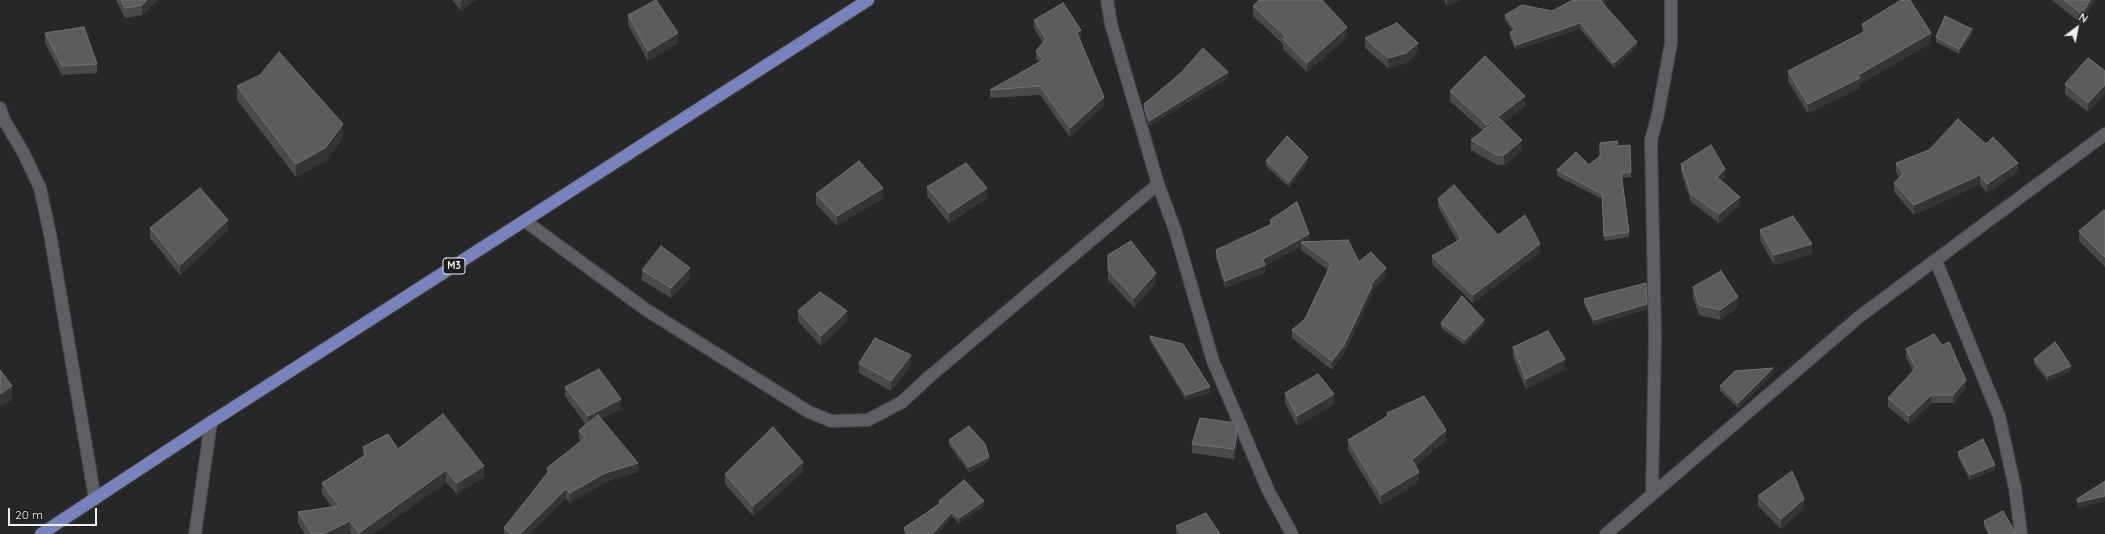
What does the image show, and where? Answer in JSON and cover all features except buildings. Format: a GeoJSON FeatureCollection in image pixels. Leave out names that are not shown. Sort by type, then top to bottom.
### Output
{"type":"FeatureCollection","features":[{"type":"Feature","properties":{"kind":"main road","name":"M3"},"geometry":{"type":"LineString","coordinates":[[41,534],[211,422],[868,0]]}},
{"type":"Feature","properties":{"kind":"street"},"geometry":{"type":"LineString","coordinates":[[1107,0],[1112,24],[1158,184],[1175,230],[1214,361],[1268,490],[1292,534]]}},
{"type":"Feature","properties":{"kind":"street"},"geometry":{"type":"LineString","coordinates":[[1652,493],[1655,337],[1651,140],[1658,114],[1670,43],[1671,0]]}},
{"type":"Feature","properties":{"kind":"street"},"geometry":{"type":"LineString","coordinates":[[0,108],[4,120],[23,152],[40,188],[50,234],[95,499]]}},
{"type":"Feature","properties":{"kind":"street"},"geometry":{"type":"LineString","coordinates":[[1606,534],[1859,317],[2105,134]]}},
{"type":"Feature","properties":{"kind":"street"},"geometry":{"type":"LineString","coordinates":[[525,221],[645,309],[809,412],[830,421],[868,420],[902,402],[929,377],[1158,184]]}},
{"type":"Feature","properties":{"kind":"street"},"geometry":{"type":"LineString","coordinates":[[1936,260],[1999,416],[2015,488],[2021,534]]}},
{"type":"Feature","properties":{"kind":"street"},"geometry":{"type":"LineString","coordinates":[[195,534],[211,422]]}}]}
